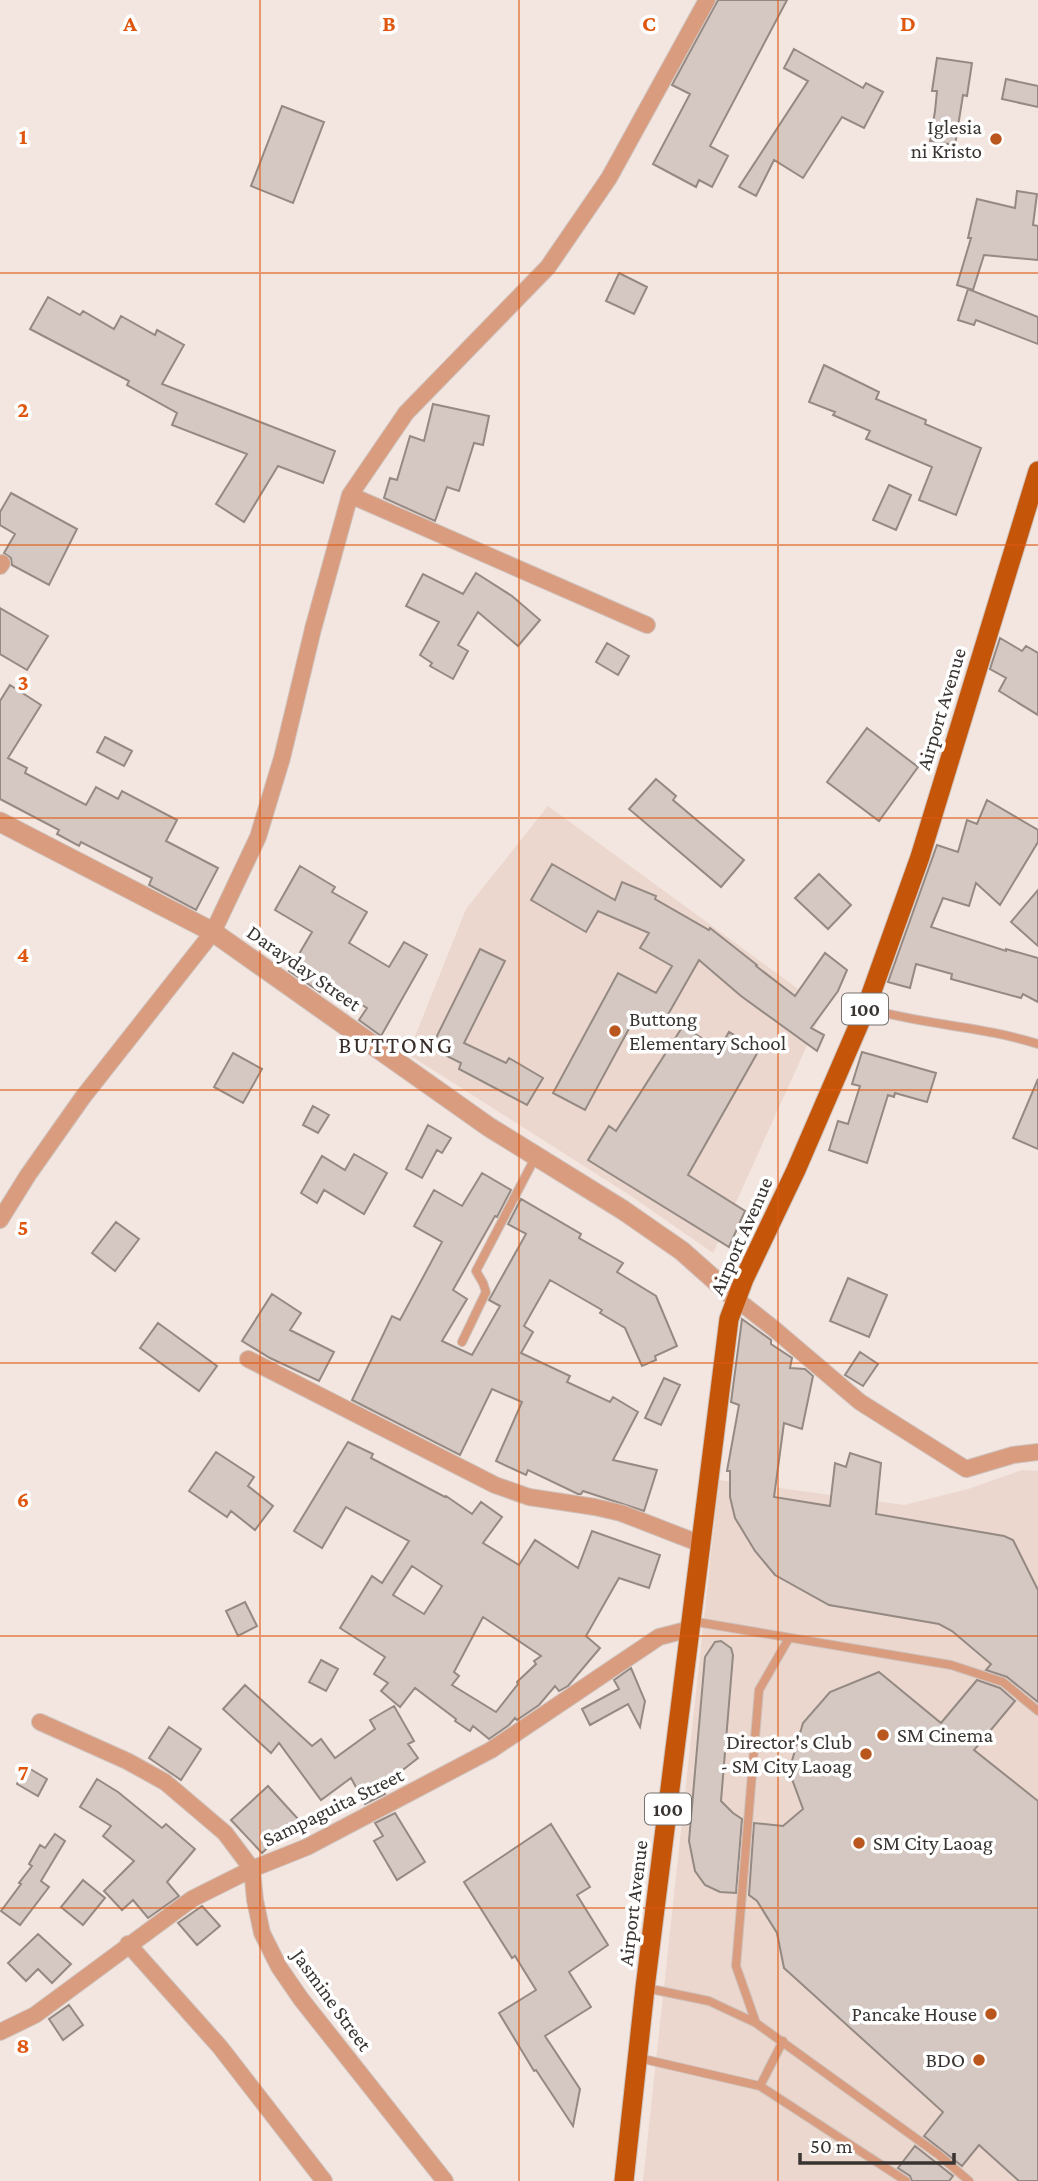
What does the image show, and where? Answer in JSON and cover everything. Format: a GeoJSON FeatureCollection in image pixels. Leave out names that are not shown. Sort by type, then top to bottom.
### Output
{"type":"FeatureCollection","features":[{"type":"Feature","properties":{"kind":"main road","name":"Airport Avenue"},"geometry":{"type":"LineString","coordinates":[[624,2181],[645,1988],[725,1342],[736,1299],[796,1170],[866,1008],[920,857],[1035,493],[1038,471]]}},
{"type":"Feature","properties":{"kind":"street"},"geometry":{"type":"LineString","coordinates":[[0,1220],[83,1097],[213,932],[258,837],[282,758],[313,629],[350,495],[406,413],[548,267],[608,178],[707,0]]}},
{"type":"Feature","properties":{"kind":"street"},"geometry":{"type":"LineString","coordinates":[[350,495],[647,625]]}},
{"type":"Feature","properties":{"kind":"street","name":"Darayday Street"},"geometry":{"type":"LineString","coordinates":[[0,822],[213,932],[415,1076],[682,1251],[736,1299]]}},
{"type":"Feature","properties":{"kind":"street"},"geometry":{"type":"LineString","coordinates":[[736,1299],[860,1402],[966,1469],[1013,1455],[1038,1452]]}},
{"type":"Feature","properties":{"kind":"street"},"geometry":{"type":"LineString","coordinates":[[248,1359],[495,1485],[529,1497],[621,1513],[701,1544]]}},
{"type":"Feature","properties":{"kind":"street","name":"Sampaguita Street"},"geometry":{"type":"LineString","coordinates":[[0,2032],[35,2015],[192,1899],[307,1847],[491,1750],[659,1637],[690,1625]]}},
{"type":"Feature","properties":{"kind":"street","name":"Jasmine Street"},"geometry":{"type":"LineString","coordinates":[[40,1722],[127,1760],[165,1782],[225,1833],[252,1870],[262,1933],[279,1967],[301,1999],[446,2181]]}},
{"type":"Feature","properties":{"kind":"street"},"geometry":{"type":"LineString","coordinates":[[128,1944],[220,2047],[324,2181]]}},
{"type":"Feature","properties":{"kind":"lane"},"geometry":{"type":"LineString","coordinates":[[866,1008],[894,1017],[1005,1034],[1038,1044]]}},
{"type":"Feature","properties":{"kind":"lane"},"geometry":{"type":"LineString","coordinates":[[461,1342],[486,1292],[476,1271],[536,1156]]}},
{"type":"Feature","properties":{"kind":"lane"},"geometry":{"type":"LineString","coordinates":[[690,1625],[789,1638],[951,1665],[1003,1682],[1038,1711]]}},
{"type":"Feature","properties":{"kind":"lane"},"geometry":{"type":"LineString","coordinates":[[756,2023],[736,1966],[759,1690],[789,1638]]}},
{"type":"Feature","properties":{"kind":"lane"},"geometry":{"type":"LineString","coordinates":[[645,1988],[709,2001],[756,2023],[939,2155],[969,2181]]}},
{"type":"Feature","properties":{"kind":"lane"},"geometry":{"type":"LineString","coordinates":[[760,2086],[783,2041]]}},
{"type":"Feature","properties":{"kind":"lane"},"geometry":{"type":"LineString","coordinates":[[639,2059],[760,2086],[906,2181]]}},
{"type":"Feature","properties":{"kind":"shaded area","name":"Buttong Elementary School"},"geometry":{"type":"Polygon","coordinates":[[[548,806],[824,1008],[713,1253],[631,1196],[408,1054],[466,909],[548,806]]]}},
{"type":"Feature","properties":{"kind":"shaded area","name":"SM City Laoag"},"geometry":{"type":"Polygon","coordinates":[[[1022,1470],[1038,1471],[1038,2181],[643,2181],[719,1480],[904,1505],[968,1489],[1022,1470]]]}},
{"type":"Feature","properties":{"kind":"building"},"geometry":{"type":"Polygon","coordinates":[[[718,0],[787,0],[710,146],[728,156],[712,187],[699,180],[696,187],[653,164],[690,94],[672,85],[718,0]]]}},
{"type":"Feature","properties":{"kind":"building"},"geometry":{"type":"Polygon","coordinates":[[[794,49],[863,88],[866,83],[883,92],[864,128],[842,117],[803,178],[774,160],[756,196],[739,187],[808,81],[784,68],[794,49]]]}},
{"type":"Feature","properties":{"kind":"building"},"geometry":{"type":"Polygon","coordinates":[[[937,58],[972,63],[967,96],[963,95],[955,145],[930,141],[937,91],[932,91],[937,58]]]}},
{"type":"Feature","properties":{"kind":"building"},"geometry":{"type":"Polygon","coordinates":[[[1006,79],[1038,86],[1038,107],[1002,99],[1006,79]]]}},
{"type":"Feature","properties":{"kind":"building"},"geometry":{"type":"Polygon","coordinates":[[[282,106],[324,122],[293,203],[251,186],[282,106]]]}},
{"type":"Feature","properties":{"kind":"building"},"geometry":{"type":"Polygon","coordinates":[[[1017,191],[1037,194],[1033,225],[1038,226],[1038,260],[984,255],[973,290],[957,285],[971,238],[968,238],[977,199],[1015,208],[1017,191]]]}},
{"type":"Feature","properties":{"kind":"building"},"geometry":{"type":"Polygon","coordinates":[[[619,273],[647,287],[634,314],[606,301],[619,273]]]}},
{"type":"Feature","properties":{"kind":"building"},"geometry":{"type":"Polygon","coordinates":[[[968,289],[1038,317],[1038,344],[976,320],[974,325],[958,320],[968,289]]]}},
{"type":"Feature","properties":{"kind":"building"},"geometry":{"type":"Polygon","coordinates":[[[48,297],[80,315],[83,311],[114,329],[121,316],[155,335],[157,330],[184,345],[162,384],[335,451],[323,483],[278,466],[244,522],[216,504],[247,454],[172,425],[177,413],[127,385],[129,381],[30,329],[48,297]]]}},
{"type":"Feature","properties":{"kind":"building"},"geometry":{"type":"Polygon","coordinates":[[[824,365],[879,392],[876,399],[926,420],[925,424],[981,448],[956,515],[919,500],[932,467],[866,439],[870,431],[833,415],[835,412],[809,402],[824,365]]]}},
{"type":"Feature","properties":{"kind":"building"},"geometry":{"type":"Polygon","coordinates":[[[433,404],[489,416],[483,445],[474,443],[459,491],[447,487],[435,521],[384,498],[390,478],[397,480],[410,436],[424,441],[433,404]]]}},
{"type":"Feature","properties":{"kind":"building"},"geometry":{"type":"Polygon","coordinates":[[[889,485],[911,495],[896,530],[873,520],[889,485]]]}},
{"type":"Feature","properties":{"kind":"building"},"geometry":{"type":"Polygon","coordinates":[[[11,493],[77,529],[49,585],[12,565],[11,558],[4,553],[15,534],[0,525],[0,512],[11,493]]]}},
{"type":"Feature","properties":{"kind":"building"},"geometry":{"type":"Polygon","coordinates":[[[476,573],[512,596],[540,620],[518,646],[478,612],[458,645],[468,651],[453,679],[430,666],[432,663],[420,655],[439,622],[406,606],[423,574],[463,594],[476,573]]]}},
{"type":"Feature","properties":{"kind":"building"},"geometry":{"type":"Polygon","coordinates":[[[0,608],[48,636],[27,670],[0,654],[0,608]]]}},
{"type":"Feature","properties":{"kind":"building"},"geometry":{"type":"Polygon","coordinates":[[[1000,638],[1022,651],[1026,646],[1038,653],[1038,715],[999,691],[1006,678],[990,669],[1000,638]]]}},
{"type":"Feature","properties":{"kind":"building"},"geometry":{"type":"Polygon","coordinates":[[[607,643],[629,656],[618,675],[596,662],[607,643]]]}},
{"type":"Feature","properties":{"kind":"building"},"geometry":{"type":"Polygon","coordinates":[[[10,685],[41,705],[8,758],[27,768],[25,773],[86,805],[96,787],[118,799],[122,791],[177,820],[166,841],[218,868],[196,910],[149,885],[152,878],[81,842],[79,846],[57,834],[59,830],[0,799],[0,701],[10,685]]]}},
{"type":"Feature","properties":{"kind":"building"},"geometry":{"type":"Polygon","coordinates":[[[867,728],[918,767],[879,821],[827,782],[867,728]]]}},
{"type":"Feature","properties":{"kind":"building"},"geometry":{"type":"Polygon","coordinates":[[[105,737],[132,751],[124,766],[97,752],[105,737]]]}},
{"type":"Feature","properties":{"kind":"building"},"geometry":{"type":"Polygon","coordinates":[[[656,779],[676,796],[673,800],[744,860],[721,887],[629,809],[656,779]]]}},
{"type":"Feature","properties":{"kind":"building"},"geometry":{"type":"Polygon","coordinates":[[[987,800],[1038,830],[1038,842],[1000,905],[976,883],[969,906],[943,898],[931,927],[1006,951],[1038,958],[1038,1002],[1023,994],[1021,998],[951,979],[952,974],[916,964],[910,988],[888,982],[937,845],[958,852],[967,820],[977,824],[987,800]]]}},
{"type":"Feature","properties":{"kind":"building"},"geometry":{"type":"Polygon","coordinates":[[[552,864],[615,900],[622,882],[656,896],[655,899],[709,930],[710,928],[795,996],[825,953],[847,970],[838,991],[811,1028],[824,1035],[817,1051],[741,996],[699,960],[662,1025],[638,1012],[585,1110],[553,1093],[618,973],[656,993],[672,966],[640,948],[649,933],[598,911],[586,932],[531,900],[552,864]]]}},
{"type":"Feature","properties":{"kind":"building"},"geometry":{"type":"Polygon","coordinates":[[[300,866],[335,887],[332,892],[367,912],[349,943],[389,967],[404,942],[427,955],[381,1036],[359,1020],[367,1008],[325,983],[320,992],[289,971],[312,932],[275,910],[300,866]]]}},
{"type":"Feature","properties":{"kind":"building"},"geometry":{"type":"Polygon","coordinates":[[[819,874],[851,905],[828,929],[795,898],[819,874]]]}},
{"type":"Feature","properties":{"kind":"building"},"geometry":{"type":"Polygon","coordinates":[[[1038,890],[1038,946],[1011,922],[1038,890]]]}},
{"type":"Feature","properties":{"kind":"building"},"geometry":{"type":"Polygon","coordinates":[[[480,949],[505,961],[464,1043],[506,1063],[509,1058],[543,1078],[527,1105],[459,1069],[461,1063],[431,1048],[480,949]]]}},
{"type":"Feature","properties":{"kind":"building"},"geometry":{"type":"Polygon","coordinates":[[[683,1026],[719,1049],[729,1032],[759,1050],[688,1175],[745,1211],[729,1247],[588,1160],[609,1126],[616,1131],[683,1026]]]}},
{"type":"Feature","properties":{"kind":"building"},"geometry":{"type":"Polygon","coordinates":[[[862,1052],[936,1073],[927,1102],[895,1093],[894,1097],[888,1095],[867,1163],[829,1150],[838,1121],[848,1124],[860,1086],[852,1084],[862,1052]]]}},
{"type":"Feature","properties":{"kind":"building"},"geometry":{"type":"Polygon","coordinates":[[[233,1053],[262,1069],[243,1103],[214,1087],[233,1053]]]}},
{"type":"Feature","properties":{"kind":"building"},"geometry":{"type":"Polygon","coordinates":[[[1038,1079],[1038,1149],[1013,1138],[1038,1079]]]}},
{"type":"Feature","properties":{"kind":"building"},"geometry":{"type":"Polygon","coordinates":[[[313,1106],[329,1115],[318,1133],[303,1125],[313,1106]]]}},
{"type":"Feature","properties":{"kind":"building"},"geometry":{"type":"Polygon","coordinates":[[[428,1125],[451,1138],[442,1153],[437,1150],[422,1178],[406,1169],[428,1125]]]}},
{"type":"Feature","properties":{"kind":"building"},"geometry":{"type":"Polygon","coordinates":[[[354,1154],[387,1173],[364,1214],[324,1190],[317,1203],[301,1193],[322,1156],[345,1170],[354,1154]]]}},
{"type":"Feature","properties":{"kind":"building"},"geometry":{"type":"Polygon","coordinates":[[[482,1173],[511,1190],[453,1290],[467,1299],[442,1341],[472,1355],[500,1306],[489,1300],[526,1234],[508,1224],[521,1199],[581,1234],[579,1238],[623,1263],[617,1272],[656,1296],[677,1346],[655,1356],[656,1360],[642,1366],[625,1328],[600,1313],[602,1310],[550,1280],[524,1326],[533,1332],[521,1353],[570,1376],[567,1382],[610,1402],[613,1397],[638,1412],[613,1460],[657,1470],[644,1511],[583,1491],[578,1494],[528,1470],[526,1475],[496,1461],[522,1402],[492,1389],[460,1455],[352,1400],[392,1316],[400,1320],[442,1242],[414,1226],[434,1190],[462,1206],[482,1173]]]}},
{"type":"Feature","properties":{"kind":"building"},"geometry":{"type":"Polygon","coordinates":[[[116,1222],[139,1239],[115,1271],[92,1253],[116,1222]]]}},
{"type":"Feature","properties":{"kind":"building"},"geometry":{"type":"Polygon","coordinates":[[[848,1278],[887,1295],[869,1337],[830,1321],[848,1278]]]}},
{"type":"Feature","properties":{"kind":"building"},"geometry":{"type":"Polygon","coordinates":[[[272,1294],[301,1313],[290,1330],[334,1352],[319,1381],[270,1358],[242,1341],[272,1294]]]}},
{"type":"Feature","properties":{"kind":"building"},"geometry":{"type":"Polygon","coordinates":[[[742,1319],[792,1358],[790,1368],[805,1369],[813,1376],[802,1429],[784,1423],[774,1497],[830,1506],[835,1463],[846,1467],[850,1453],[881,1463],[876,1514],[1004,1536],[1013,1540],[1038,1590],[1038,1702],[1007,1677],[986,1670],[991,1664],[952,1631],[939,1624],[829,1605],[775,1575],[755,1551],[735,1518],[730,1497],[730,1471],[727,1471],[739,1405],[731,1402],[742,1319]]]}},
{"type":"Feature","properties":{"kind":"building"},"geometry":{"type":"Polygon","coordinates":[[[158,1323],[217,1366],[199,1391],[140,1348],[158,1323]]]}},
{"type":"Feature","properties":{"kind":"building"},"geometry":{"type":"Polygon","coordinates":[[[860,1352],[878,1364],[863,1386],[845,1375],[860,1352]]]}},
{"type":"Feature","properties":{"kind":"building"},"geometry":{"type":"Polygon","coordinates":[[[664,1378],[680,1385],[661,1425],[645,1418],[664,1378]]]}},
{"type":"Feature","properties":{"kind":"building"},"geometry":{"type":"Polygon","coordinates":[[[348,1442],[373,1454],[371,1458],[446,1496],[472,1514],[481,1502],[502,1517],[483,1543],[519,1565],[535,1540],[578,1568],[592,1531],[660,1555],[649,1588],[619,1578],[586,1636],[600,1648],[568,1686],[559,1691],[555,1686],[539,1705],[517,1720],[515,1718],[489,1739],[473,1726],[470,1731],[455,1721],[456,1719],[415,1688],[400,1707],[381,1691],[388,1683],[374,1674],[385,1657],[340,1628],[372,1576],[382,1583],[409,1541],[346,1507],[322,1548],[294,1531],[348,1442]],[[412,1566],[393,1595],[424,1614],[442,1586],[412,1566]],[[483,1617],[454,1672],[459,1676],[452,1685],[496,1712],[517,1682],[541,1656],[483,1617]]]}},
{"type":"Feature","properties":{"kind":"building"},"geometry":{"type":"Polygon","coordinates":[[[216,1452],[254,1477],[248,1486],[273,1506],[255,1530],[231,1511],[227,1517],[189,1491],[216,1452]]]}},
{"type":"Feature","properties":{"kind":"building"},"geometry":{"type":"Polygon","coordinates":[[[245,1602],[257,1626],[238,1636],[226,1611],[245,1602]]]}},
{"type":"Feature","properties":{"kind":"building"},"geometry":{"type":"Polygon","coordinates":[[[721,1641],[731,1648],[733,1655],[721,1801],[742,1819],[736,1893],[720,1892],[705,1885],[695,1871],[689,1841],[705,1657],[715,1642],[721,1641]]]}},
{"type":"Feature","properties":{"kind":"building"},"geometry":{"type":"Polygon","coordinates":[[[321,1660],[338,1669],[326,1691],[309,1682],[321,1660]]]}},
{"type":"Feature","properties":{"kind":"building"},"geometry":{"type":"Polygon","coordinates":[[[631,1668],[645,1701],[640,1727],[628,1704],[590,1725],[582,1709],[619,1689],[614,1680],[631,1668]]]}},
{"type":"Feature","properties":{"kind":"building","name":"SM City Laoag"},"geometry":{"type":"Polygon","coordinates":[[[879,1672],[941,1723],[977,1680],[1000,1688],[1015,1701],[974,1750],[1038,1801],[1038,2181],[1019,2181],[979,2145],[962,2166],[924,2136],[943,2112],[784,1968],[777,1933],[757,1901],[749,1895],[754,1823],[783,1826],[803,1809],[789,1771],[803,1723],[830,1692],[879,1672]]]}},
{"type":"Feature","properties":{"kind":"building"},"geometry":{"type":"Polygon","coordinates":[[[245,1685],[312,1746],[321,1739],[335,1758],[375,1729],[370,1720],[394,1706],[414,1741],[408,1744],[418,1758],[381,1787],[385,1794],[365,1804],[351,1778],[321,1800],[279,1743],[271,1753],[223,1709],[245,1685]]]}},
{"type":"Feature","properties":{"kind":"building"},"geometry":{"type":"Polygon","coordinates":[[[169,1727],[201,1749],[181,1780],[149,1758],[169,1727]]]}},
{"type":"Feature","properties":{"kind":"building"},"geometry":{"type":"Polygon","coordinates":[[[27,1767],[47,1779],[38,1796],[17,1784],[27,1767]]]}},
{"type":"Feature","properties":{"kind":"building"},"geometry":{"type":"Polygon","coordinates":[[[97,1779],[118,1792],[162,1828],[166,1824],[195,1849],[167,1882],[179,1896],[148,1918],[133,1900],[122,1910],[104,1891],[134,1861],[103,1836],[111,1826],[80,1807],[97,1779]]]}},
{"type":"Feature","properties":{"kind":"building"},"geometry":{"type":"Polygon","coordinates":[[[268,1786],[298,1819],[262,1853],[231,1820],[268,1786]]]}},
{"type":"Feature","properties":{"kind":"building"},"geometry":{"type":"Polygon","coordinates":[[[395,1813],[425,1862],[397,1880],[374,1841],[383,1836],[375,1823],[395,1813]]]}},
{"type":"Feature","properties":{"kind":"building"},"geometry":{"type":"Polygon","coordinates":[[[551,1824],[590,1887],[577,1895],[608,1945],[569,1972],[591,2007],[545,2036],[580,2089],[573,2126],[536,2070],[534,2071],[499,2013],[536,1990],[515,1956],[512,1958],[464,1882],[551,1824]]]}},
{"type":"Feature","properties":{"kind":"building"},"geometry":{"type":"Polygon","coordinates":[[[55,1834],[65,1841],[41,1881],[49,1887],[20,1925],[1,1911],[32,1866],[29,1864],[40,1845],[45,1848],[55,1834]]]}},
{"type":"Feature","properties":{"kind":"building"},"geometry":{"type":"Polygon","coordinates":[[[83,1880],[105,1898],[83,1925],[61,1907],[83,1880]]]}},
{"type":"Feature","properties":{"kind":"building"},"geometry":{"type":"Polygon","coordinates":[[[202,1906],[220,1926],[197,1945],[178,1923],[202,1906]]]}},
{"type":"Feature","properties":{"kind":"building"},"geometry":{"type":"Polygon","coordinates":[[[38,1934],[71,1964],[52,1983],[38,1969],[26,1981],[8,1963],[38,1934]]]}},
{"type":"Feature","properties":{"kind":"building"},"geometry":{"type":"Polygon","coordinates":[[[69,2005],[83,2025],[63,2040],[49,2019],[69,2005]]]}},
{"type":"Feature","properties":{"kind":"building"},"geometry":{"type":"Polygon","coordinates":[[[915,2146],[953,2176],[949,2181],[912,2181],[910,2176],[898,2168],[915,2146]]]}},
{"type":"Feature","properties":{"kind":"place","name":"Iglesia ni Kristo"},"geometry":{"type":"Point","coordinates":[996,139]}},
{"type":"Feature","properties":{"kind":"place","name":"Buttong Elementary School"},"geometry":{"type":"Point","coordinates":[615,1031]}},
{"type":"Feature","properties":{"kind":"place","name":"SM Cinema"},"geometry":{"type":"Point","coordinates":[883,1735]}},
{"type":"Feature","properties":{"kind":"place","name":"Director's Club - SM City Laoag"},"geometry":{"type":"Point","coordinates":[866,1754]}},
{"type":"Feature","properties":{"kind":"place","name":"SM City Laoag"},"geometry":{"type":"Point","coordinates":[859,1843]}},
{"type":"Feature","properties":{"kind":"place","name":"Pancake House"},"geometry":{"type":"Point","coordinates":[991,2014]}},
{"type":"Feature","properties":{"kind":"place","name":"BDO"},"geometry":{"type":"Point","coordinates":[979,2060]}},
{"type":"Feature","properties":{"kind":"district","name":"BUTTONG"},"geometry":{"type":"Point","coordinates":[396,1044]}}]}
